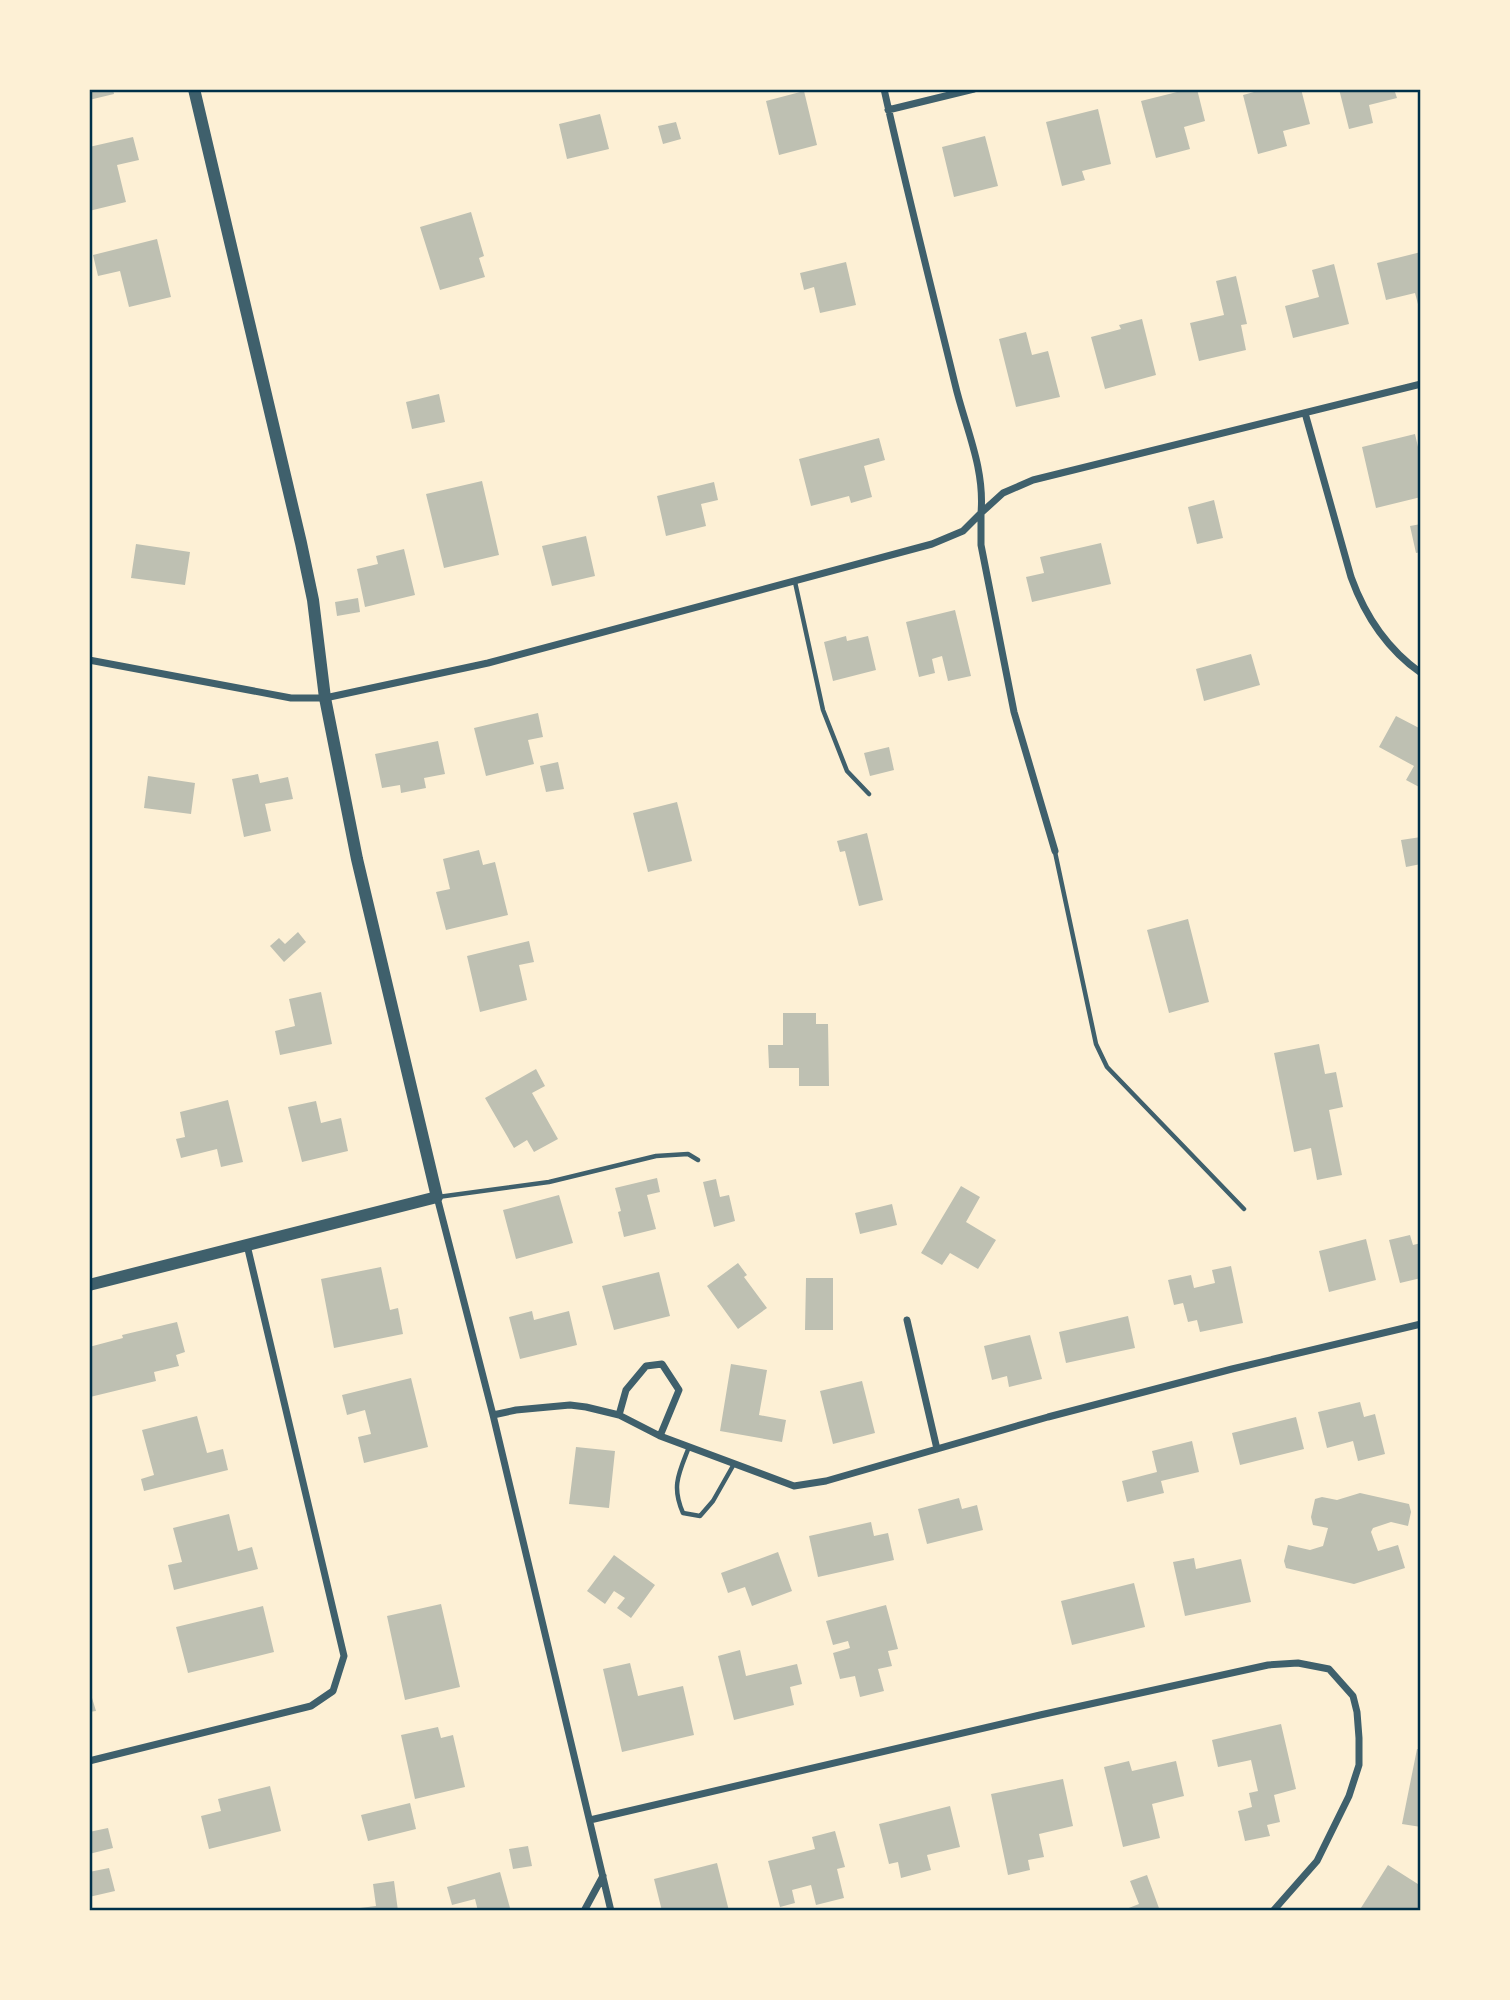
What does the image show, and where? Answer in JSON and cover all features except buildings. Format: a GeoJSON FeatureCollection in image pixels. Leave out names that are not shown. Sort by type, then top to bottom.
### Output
{"type":"FeatureCollection","features":[{"type":"Feature","properties":{"kind":"street"},"geometry":{"type":"LineString","coordinates":[[194,89],[313,600],[325,698],[357,859],[611,1911]]}},
{"type":"Feature","properties":{"kind":"street"},"geometry":{"type":"LineString","coordinates":[[884,89],[956,389],[979,463],[983,494],[981,545],[1014,712],[1055,851]]}},
{"type":"Feature","properties":{"kind":"street"},"geometry":{"type":"LineString","coordinates":[[888,110],[974,89]]}},
{"type":"Feature","properties":{"kind":"street"},"geometry":{"type":"LineString","coordinates":[[89,660],[291,698],[325,698],[488,663],[932,544],[962,531],[1003,492],[1033,480],[1421,384]]}},
{"type":"Feature","properties":{"kind":"street"},"geometry":{"type":"LineString","coordinates":[[1305,413],[1360,601],[1380,635],[1406,662],[1421,673]]}},
{"type":"Feature","properties":{"kind":"street"},"geometry":{"type":"LineString","coordinates":[[89,1285],[437,1198]]}},
{"type":"Feature","properties":{"kind":"street"},"geometry":{"type":"LineString","coordinates":[[89,1761],[311,1706],[333,1691],[344,1656],[247,1245]]}},
{"type":"Feature","properties":{"kind":"street"},"geometry":{"type":"LineString","coordinates":[[907,1320],[937,1449]]}},
{"type":"Feature","properties":{"kind":"street"},"geometry":{"type":"LineString","coordinates":[[493,1415],[570,1405],[619,1415],[660,1436],[794,1486],[826,1481],[1048,1417],[1421,1324]]}},
{"type":"Feature","properties":{"kind":"street"},"geometry":{"type":"LineString","coordinates":[[619,1415],[626,1390],[646,1366],[662,1364],[679,1390],[660,1436]]}},
{"type":"Feature","properties":{"kind":"street"},"geometry":{"type":"LineString","coordinates":[[590,1820],[1051,1713],[1268,1665],[1298,1663],[1329,1669],[1353,1696],[1358,1720],[1359,1765],[1349,1796],[1317,1861],[1273,1911]]}},
{"type":"Feature","properties":{"kind":"street"},"geometry":{"type":"LineString","coordinates":[[584,1911],[603,1875]]}},
{"type":"Feature","properties":{"kind":"lane"},"geometry":{"type":"LineString","coordinates":[[795,582],[823,710],[847,771],[869,794]]}},
{"type":"Feature","properties":{"kind":"lane"},"geometry":{"type":"LineString","coordinates":[[1055,851],[1096,1044],[1101,1056],[1107,1067],[1244,1209]]}},
{"type":"Feature","properties":{"kind":"lane"},"geometry":{"type":"LineString","coordinates":[[437,1198],[549,1182],[656,1156],[688,1154],[698,1160]]}},
{"type":"Feature","properties":{"kind":"lane"},"geometry":{"type":"LineString","coordinates":[[690,1447],[678,1475],[676,1489],[677,1500],[683,1513],[700,1516],[713,1501],[734,1464]]}}]}
